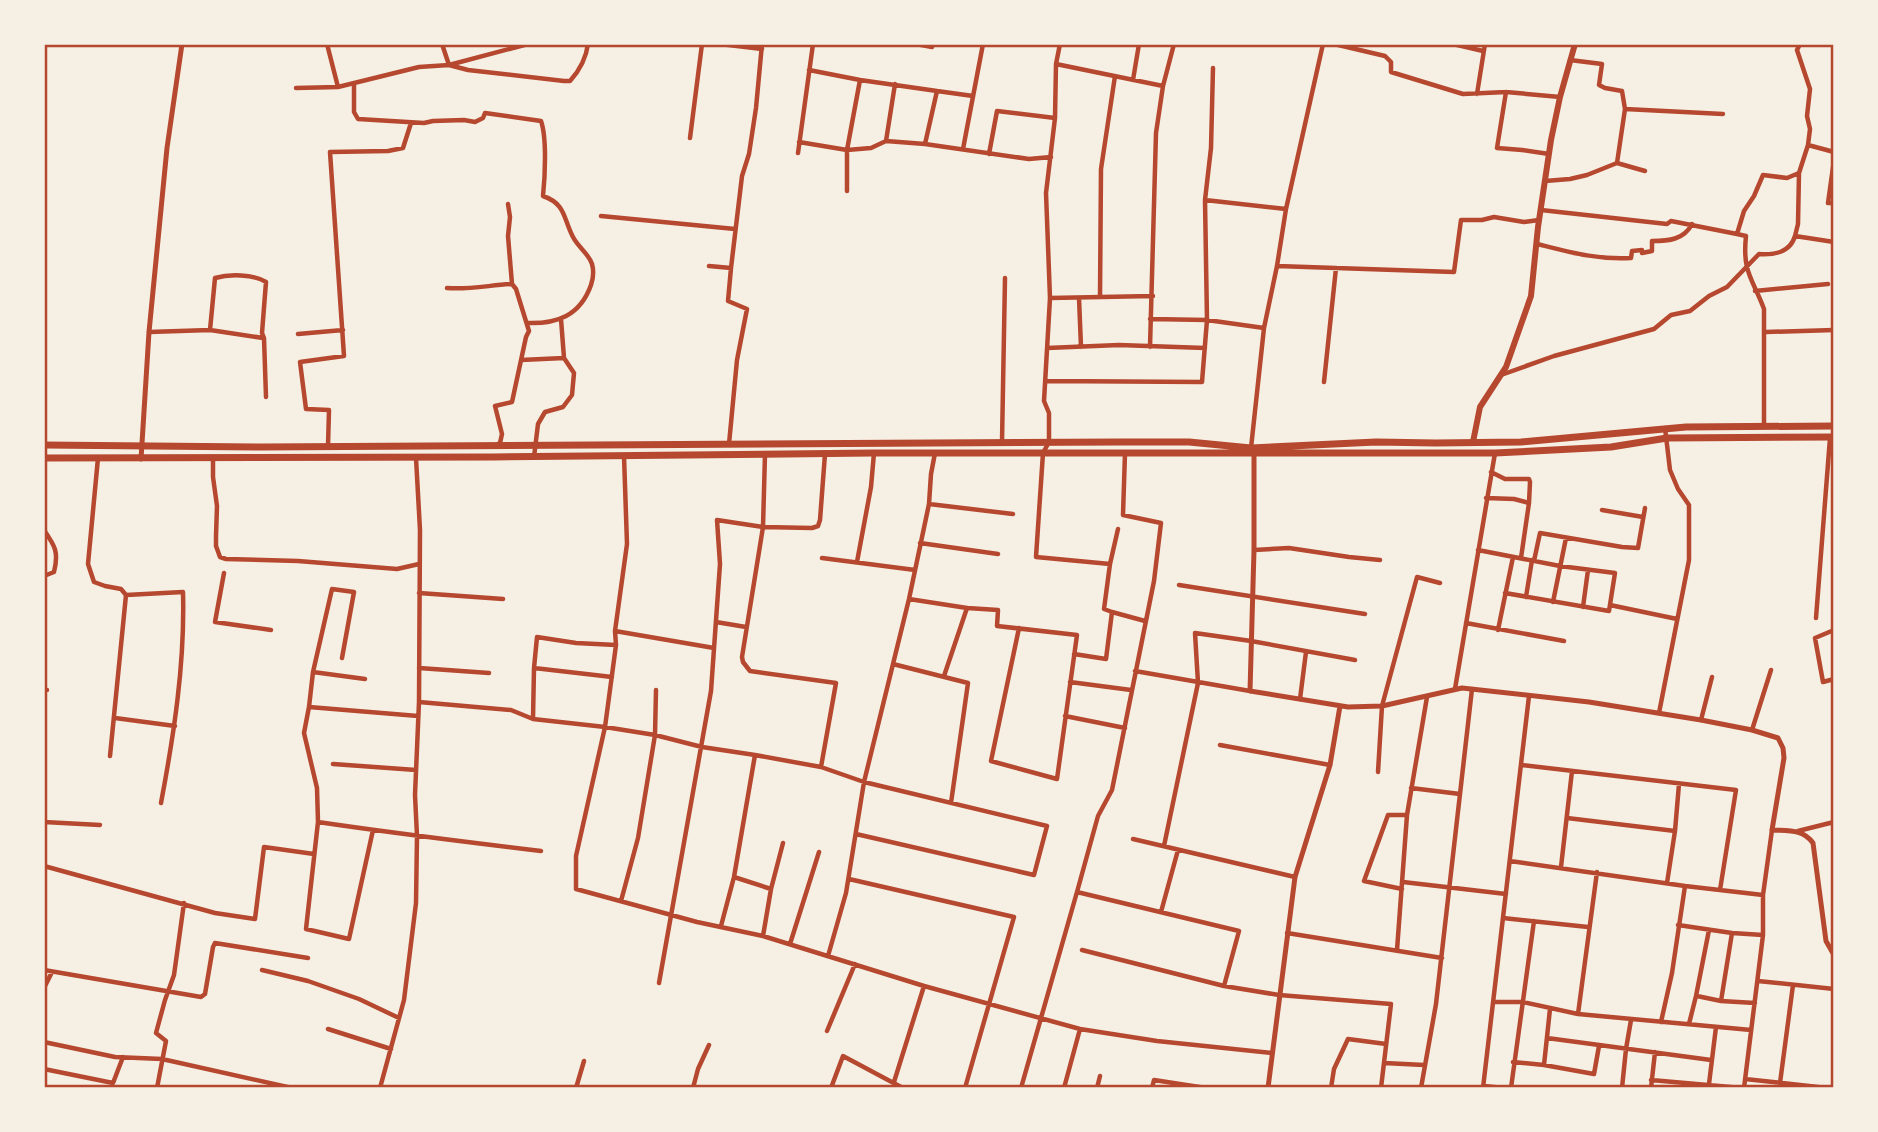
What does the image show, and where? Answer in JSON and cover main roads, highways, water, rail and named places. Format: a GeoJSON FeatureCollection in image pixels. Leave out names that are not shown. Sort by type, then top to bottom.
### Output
{"type":"FeatureCollection","features":[{"type":"Feature","properties":{"kind":"highway"},"geometry":{"type":"LineString","coordinates":[[44,445],[494,446],[1189,442],[1253,451],[1376,442],[1521,442],[1665,428],[1834,426]]}},
{"type":"Feature","properties":{"kind":"highway"},"geometry":{"type":"LineString","coordinates":[[44,460],[1253,451],[1495,453],[1611,447],[1667,439],[1832,437]]}},
{"type":"Feature","properties":{"kind":"main road"},"geometry":{"type":"LineString","coordinates":[[1473,442],[1480,407],[1506,367],[1531,296],[1549,155],[1560,97],[1575,44]]}}]}
